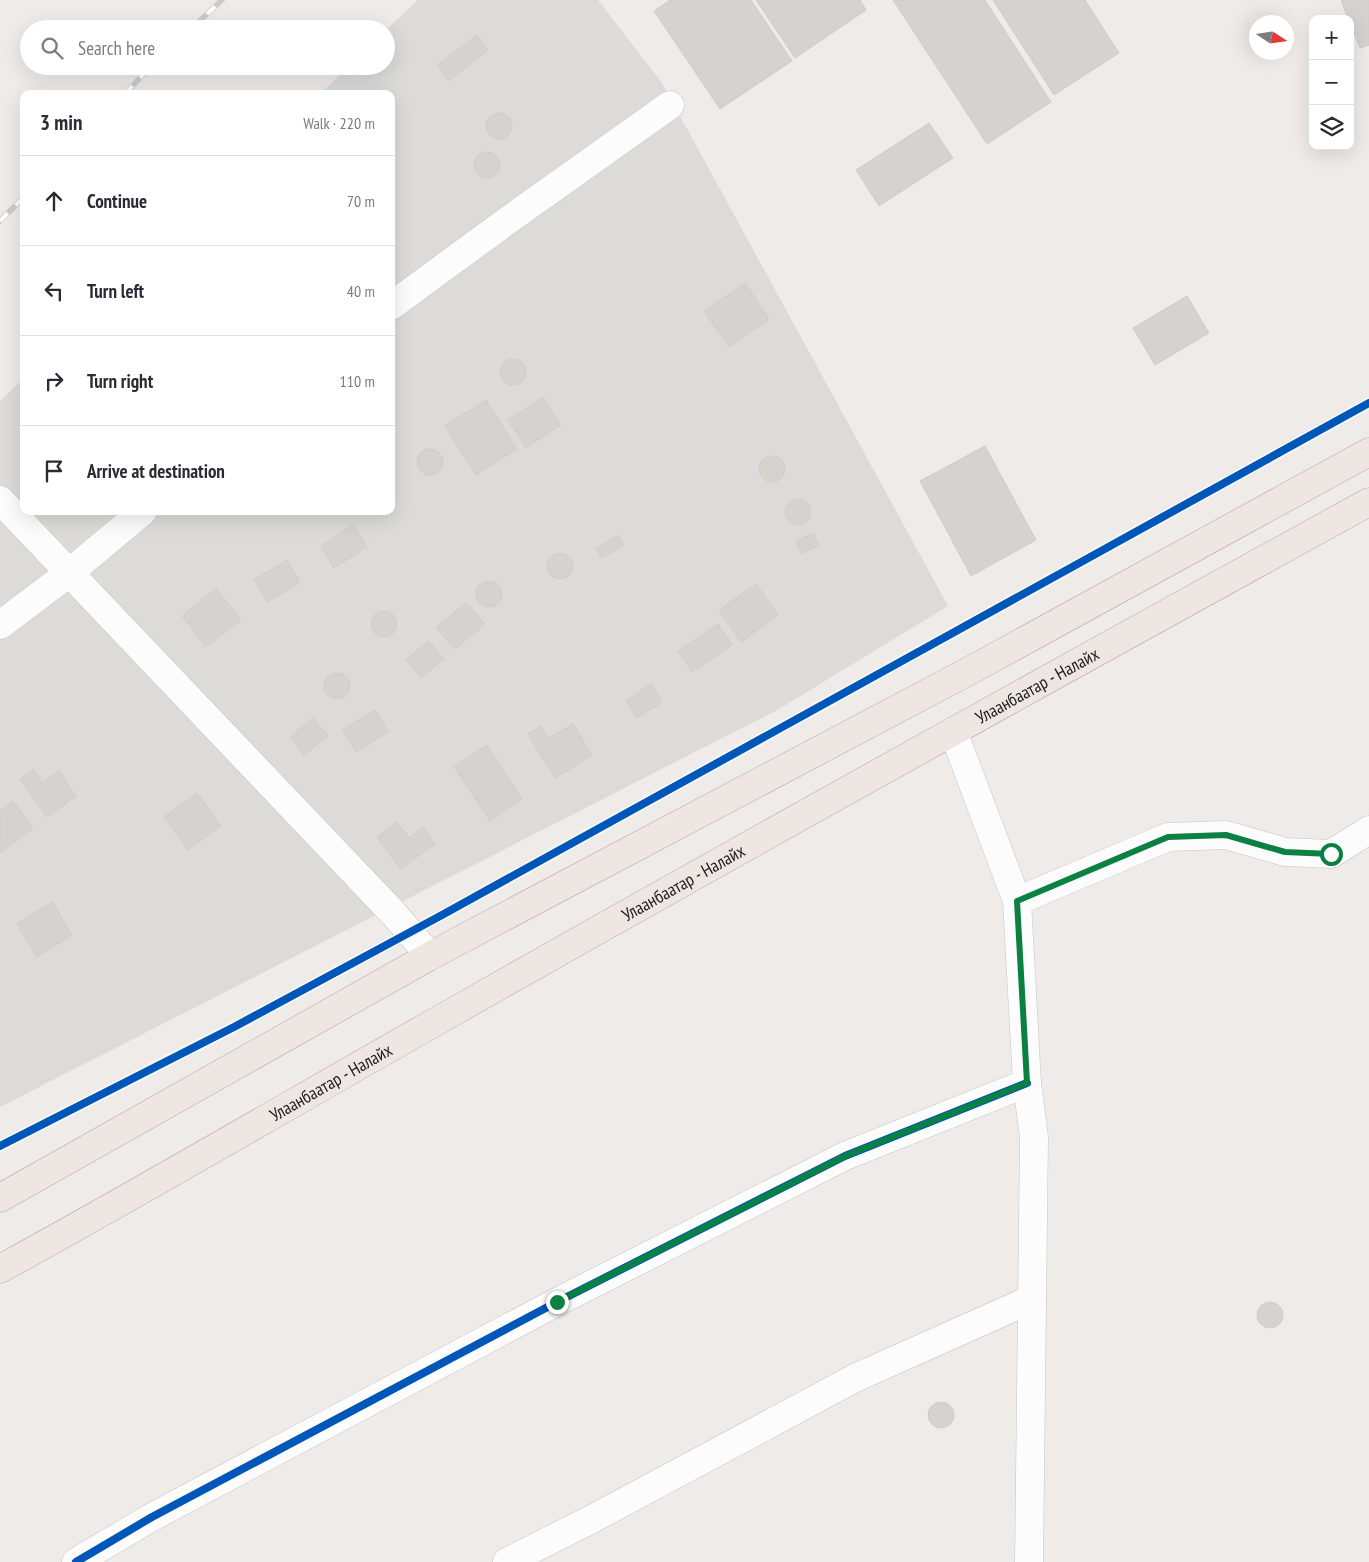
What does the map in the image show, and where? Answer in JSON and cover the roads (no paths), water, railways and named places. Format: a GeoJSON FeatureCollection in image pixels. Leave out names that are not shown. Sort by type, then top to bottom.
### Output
{"type":"FeatureCollection","features":[{"type":"Feature","properties":{"kind":"highway"},"geometry":{"type":"LineString","coordinates":[[0,1198],[430,956],[971,670],[1369,452]]}},
{"type":"Feature","properties":{"kind":"highway","name":"Улаанбаатар - Налайх"},"geometry":{"type":"LineString","coordinates":[[0,1269],[117,1205],[450,1014],[953,731],[1369,502]]}},
{"type":"Feature","properties":{"kind":"street"},"geometry":{"type":"LineString","coordinates":[[395,303],[670,105]]}},
{"type":"Feature","properties":{"kind":"street"},"geometry":{"type":"LineString","coordinates":[[0,500],[394,914],[430,956]]}},
{"type":"Feature","properties":{"kind":"street"},"geometry":{"type":"LineString","coordinates":[[0,625],[70,573],[138,515]]}},
{"type":"Feature","properties":{"kind":"street"},"geometry":{"type":"LineString","coordinates":[[953,731],[1017,901],[1027,1083],[1034,1137],[1029,1562]]}},
{"type":"Feature","properties":{"kind":"street"},"geometry":{"type":"LineString","coordinates":[[1017,901],[1168,837],[1226,835],[1285,852],[1331,854],[1369,830]]}},
{"type":"Feature","properties":{"kind":"street"},"geometry":{"type":"LineString","coordinates":[[76,1562],[152,1517],[548,1307],[836,1160],[1027,1083]]}},
{"type":"Feature","properties":{"kind":"street"},"geometry":{"type":"LineString","coordinates":[[508,1562],[592,1520],[855,1378],[1032,1299]]}},
{"type":"Feature","properties":{"kind":"railway"},"geometry":{"type":"LineString","coordinates":[[201,20],[222,0]]}},
{"type":"Feature","properties":{"kind":"railway"},"geometry":{"type":"LineString","coordinates":[[129,90],[143,75]]}},
{"type":"Feature","properties":{"kind":"railway"},"geometry":{"type":"LineString","coordinates":[[0,221],[20,201]]}}]}
